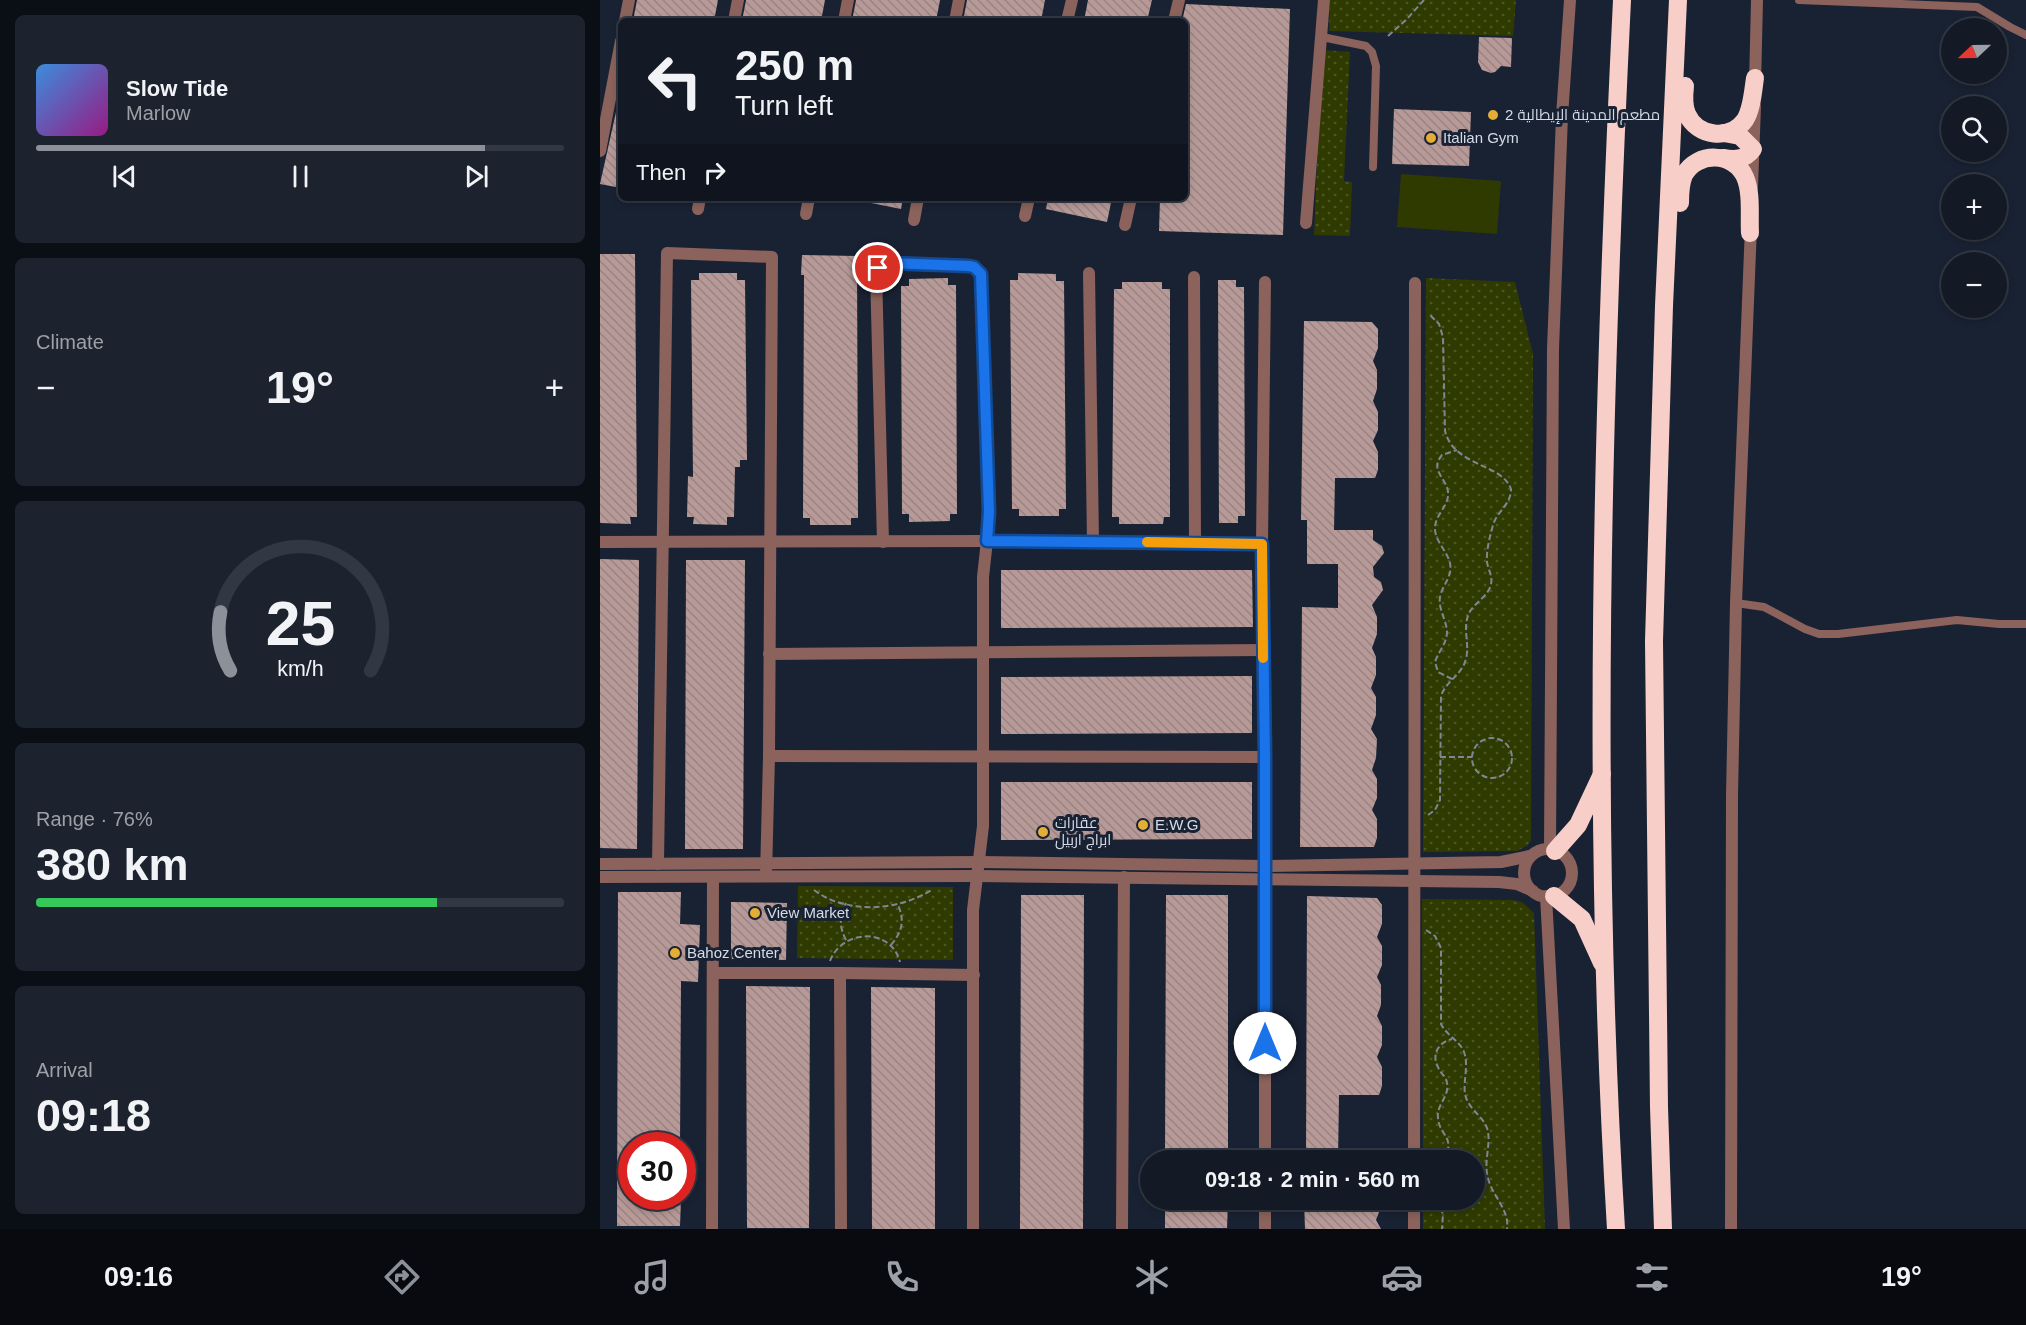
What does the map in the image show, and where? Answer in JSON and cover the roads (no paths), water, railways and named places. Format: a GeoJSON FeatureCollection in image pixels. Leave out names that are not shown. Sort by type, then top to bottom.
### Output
{"type":"FeatureCollection","features":[{"type":"Feature","properties":{"kind":"highway"},"geometry":{"type":"LineString","coordinates":[[1617,1229],[1606,975],[1602,632],[1612,209],[1622,0]]}},
{"type":"Feature","properties":{"kind":"highway"},"geometry":{"type":"LineString","coordinates":[[1663,1229],[1659,1107],[1654,641],[1664,306],[1678,0]]}},
{"type":"Feature","properties":{"kind":"highway"},"geometry":{"type":"LineString","coordinates":[[1684,0],[1688,30],[1684,98],[1690,120],[1713,134],[1734,130],[1745,119],[1755,78]]}},
{"type":"Feature","properties":{"kind":"highway"},"geometry":{"type":"LineString","coordinates":[[1664,306],[1679,229],[1682,181],[1688,170],[1701,160],[1711,157],[1739,159],[1746,157],[1753,149],[1740,136],[1724,133]]}},
{"type":"Feature","properties":{"kind":"highway"},"geometry":{"type":"LineString","coordinates":[[1722,158],[1736,165],[1745,178],[1750,234]]}},
{"type":"Feature","properties":{"kind":"highway"},"geometry":{"type":"LineString","coordinates":[[1553,850],[1578,825],[1602,772]]}},
{"type":"Feature","properties":{"kind":"highway"},"geometry":{"type":"LineString","coordinates":[[1550,896],[1582,919],[1606,975]]}},
{"type":"Feature","properties":{"kind":"street"},"geometry":{"type":"LineString","coordinates":[[626,18],[629,0]]}},
{"type":"Feature","properties":{"kind":"street"},"geometry":{"type":"LineString","coordinates":[[735,18],[738,0]]}},
{"type":"Feature","properties":{"kind":"street"},"geometry":{"type":"LineString","coordinates":[[845,18],[848,0]]}},
{"type":"Feature","properties":{"kind":"street"},"geometry":{"type":"LineString","coordinates":[[956,18],[959,0]]}},
{"type":"Feature","properties":{"kind":"street"},"geometry":{"type":"LineString","coordinates":[[1068,18],[1072,0]]}},
{"type":"Feature","properties":{"kind":"street"},"geometry":{"type":"LineString","coordinates":[[1175,18],[1179,0]]}},
{"type":"Feature","properties":{"kind":"street"},"geometry":{"type":"LineString","coordinates":[[1306,223],[1324,0]]}},
{"type":"Feature","properties":{"kind":"street"},"geometry":{"type":"LineString","coordinates":[[1553,850],[1553,349],[1562,116],[1570,0]]}},
{"type":"Feature","properties":{"kind":"street"},"geometry":{"type":"LineString","coordinates":[[1731,1229],[1732,795],[1736,603],[1757,0]]}},
{"type":"Feature","properties":{"kind":"street"},"geometry":{"type":"LineString","coordinates":[[600,151],[618,57]]}},
{"type":"Feature","properties":{"kind":"street"},"geometry":{"type":"LineString","coordinates":[[806,214],[808,201]]}},
{"type":"Feature","properties":{"kind":"street"},"geometry":{"type":"LineString","coordinates":[[914,220],[917,201]]}},
{"type":"Feature","properties":{"kind":"street"},"geometry":{"type":"LineString","coordinates":[[1025,216],[1028,201]]}},
{"type":"Feature","properties":{"kind":"street"},"geometry":{"type":"LineString","coordinates":[[1125,225],[1130,201]]}},
{"type":"Feature","properties":{"kind":"street"},"geometry":{"type":"LineString","coordinates":[[658,864],[667,253],[772,257],[769,756],[766,876]]}},
{"type":"Feature","properties":{"kind":"street"},"geometry":{"type":"LineString","coordinates":[[883,542],[875,276],[881,265],[889,263],[974,267],[981,274],[989,512],[983,577],[983,826],[973,910],[973,1229]]}},
{"type":"Feature","properties":{"kind":"street"},"geometry":{"type":"LineString","coordinates":[[1089,273],[1093,542]]}},
{"type":"Feature","properties":{"kind":"street"},"geometry":{"type":"LineString","coordinates":[[1194,277],[1195,543]]}},
{"type":"Feature","properties":{"kind":"street"},"geometry":{"type":"LineString","coordinates":[[1265,282],[1262,544],[1265,757],[1265,1150]]}},
{"type":"Feature","properties":{"kind":"street"},"geometry":{"type":"LineString","coordinates":[[1414,1150],[1415,283]]}},
{"type":"Feature","properties":{"kind":"street"},"geometry":{"type":"LineString","coordinates":[[600,542],[987,541],[1262,544]]}},
{"type":"Feature","properties":{"kind":"street"},"geometry":{"type":"LineString","coordinates":[[769,654],[1263,650]]}},
{"type":"Feature","properties":{"kind":"street"},"geometry":{"type":"LineString","coordinates":[[769,756],[1265,757]]}},
{"type":"Feature","properties":{"kind":"street"},"geometry":{"type":"LineString","coordinates":[[600,864],[979,862],[1265,872],[1414,881],[1508,882],[1550,896],[1566,888],[1571,874],[1566,858],[1553,850],[1537,851],[1530,856],[1501,862],[1414,863],[1265,872],[1124,877],[600,878]]}},
{"type":"Feature","properties":{"kind":"street"},"geometry":{"type":"LineString","coordinates":[[1530,856],[1524,872],[1528,886],[1533,891]]}},
{"type":"Feature","properties":{"kind":"street"},"geometry":{"type":"LineString","coordinates":[[712,1229],[713,877]]}},
{"type":"Feature","properties":{"kind":"street"},"geometry":{"type":"LineString","coordinates":[[1122,1229],[1124,877]]}},
{"type":"Feature","properties":{"kind":"street"},"geometry":{"type":"LineString","coordinates":[[1550,896],[1564,1229]]}},
{"type":"Feature","properties":{"kind":"street"},"geometry":{"type":"LineString","coordinates":[[834,973],[841,1229]]}},
{"type":"Feature","properties":{"kind":"street"},"geometry":{"type":"LineString","coordinates":[[713,974],[974,975]]}},
{"type":"Feature","properties":{"kind":"street"},"geometry":{"type":"LineString","coordinates":[[1265,1210],[1265,1229]]}},
{"type":"Feature","properties":{"kind":"street"},"geometry":{"type":"LineString","coordinates":[[1414,1210],[1414,1229]]}},
{"type":"Feature","properties":{"kind":"lane"},"geometry":{"type":"LineString","coordinates":[[1799,0],[1977,7],[2026,35]]}},
{"type":"Feature","properties":{"kind":"lane"},"geometry":{"type":"LineString","coordinates":[[1322,37],[1366,46],[1372,52],[1376,66],[1373,167]]}},
{"type":"Feature","properties":{"kind":"lane"},"geometry":{"type":"LineString","coordinates":[[1736,603],[1764,607],[1819,634],[1838,634],[1957,620],[2026,624]]}},
{"type":"Feature","properties":{"kind":"place","name":"مطعم المدينة الإيطالية 2"},"geometry":{"type":"Point","coordinates":[1493,115]}},
{"type":"Feature","properties":{"kind":"place","name":"Italian Gym"},"geometry":{"type":"Point","coordinates":[1431,138]}},
{"type":"Feature","properties":{"kind":"place","name":"E.W.G"},"geometry":{"type":"Point","coordinates":[1143,825]}},
{"type":"Feature","properties":{"kind":"place","name":"عقارات ابراج اربیل"},"geometry":{"type":"Point","coordinates":[1043,832]}},
{"type":"Feature","properties":{"kind":"place","name":"View Market"},"geometry":{"type":"Point","coordinates":[755,913]}},
{"type":"Feature","properties":{"kind":"place","name":"Bahoz Center"},"geometry":{"type":"Point","coordinates":[675,953]}}]}
